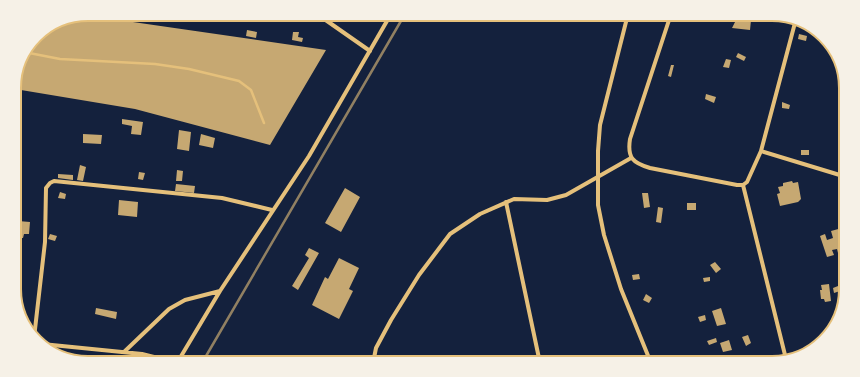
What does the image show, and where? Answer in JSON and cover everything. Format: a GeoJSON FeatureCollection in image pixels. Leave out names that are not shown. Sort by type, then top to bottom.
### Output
{"type":"FeatureCollection","features":[{"type":"Feature","properties":{"kind":"street"},"geometry":{"type":"LineString","coordinates":[[327,21],[370,51]]}},
{"type":"Feature","properties":{"kind":"street"},"geometry":{"type":"LineString","coordinates":[[182,356],[220,291],[309,156],[387,21]]}},
{"type":"Feature","properties":{"kind":"street"},"geometry":{"type":"LineString","coordinates":[[626,21],[600,125],[598,151],[599,176],[597,189],[598,205],[604,235],[621,289],[648,356]]}},
{"type":"Feature","properties":{"kind":"street"},"geometry":{"type":"LineString","coordinates":[[669,21],[630,139],[628,150],[631,158],[639,165],[650,168],[743,185]]}},
{"type":"Feature","properties":{"kind":"street"},"geometry":{"type":"LineString","coordinates":[[743,185],[750,177],[761,151],[794,25]]}},
{"type":"Feature","properties":{"kind":"street"},"geometry":{"type":"LineString","coordinates":[[761,151],[839,175]]}},
{"type":"Feature","properties":{"kind":"street"},"geometry":{"type":"LineString","coordinates":[[374,356],[376,348],[418,275],[450,234],[480,214],[506,202],[522,198],[547,200],[556,199],[631,158]]}},
{"type":"Feature","properties":{"kind":"street"},"geometry":{"type":"LineString","coordinates":[[35,330],[45,249],[46,188],[50,183],[54,181],[222,198],[272,210]]}},
{"type":"Feature","properties":{"kind":"street"},"geometry":{"type":"LineString","coordinates":[[743,185],[785,355]]}},
{"type":"Feature","properties":{"kind":"street"},"geometry":{"type":"LineString","coordinates":[[506,202],[539,356]]}},
{"type":"Feature","properties":{"kind":"street"},"geometry":{"type":"LineString","coordinates":[[124,352],[169,309],[184,300],[220,291]]}},
{"type":"Feature","properties":{"kind":"street"},"geometry":{"type":"LineString","coordinates":[[51,345],[124,352],[144,356]]}},
{"type":"Feature","properties":{"kind":"lane"},"geometry":{"type":"LineString","coordinates":[[31,53],[60,59],[155,64],[189,69],[239,81],[251,90],[264,123]]}},
{"type":"Feature","properties":{"kind":"building"},"geometry":{"type":"Polygon","coordinates":[[[88,21],[126,21],[326,50],[270,145],[135,109],[21,90],[23,71],[26,62],[32,51],[51,32],[62,26],[75,22],[88,21]]]}},
{"type":"Feature","properties":{"kind":"building"},"geometry":{"type":"Polygon","coordinates":[[[736,21],[751,21],[750,30],[732,28],[736,21]]]}},
{"type":"Feature","properties":{"kind":"building"},"geometry":{"type":"Polygon","coordinates":[[[247,30],[257,32],[256,38],[246,36],[247,30]]]}},
{"type":"Feature","properties":{"kind":"building"},"geometry":{"type":"Polygon","coordinates":[[[293,32],[299,32],[298,37],[303,38],[302,42],[292,40],[293,32]]]}},
{"type":"Feature","properties":{"kind":"building"},"geometry":{"type":"Polygon","coordinates":[[[799,34],[807,36],[806,41],[798,39],[799,34]]]}},
{"type":"Feature","properties":{"kind":"building"},"geometry":{"type":"Polygon","coordinates":[[[738,53],[746,57],[744,61],[736,57],[738,53]]]}},
{"type":"Feature","properties":{"kind":"building"},"geometry":{"type":"Polygon","coordinates":[[[726,59],[731,60],[729,68],[723,67],[726,59]]]}},
{"type":"Feature","properties":{"kind":"building"},"geometry":{"type":"Polygon","coordinates":[[[671,65],[674,65],[671,77],[668,76],[671,65]]]}},
{"type":"Feature","properties":{"kind":"building"},"geometry":{"type":"Polygon","coordinates":[[[706,94],[716,97],[714,103],[705,99],[706,94]]]}},
{"type":"Feature","properties":{"kind":"building"},"geometry":{"type":"Polygon","coordinates":[[[782,102],[790,105],[789,109],[782,108],[782,102]]]}},
{"type":"Feature","properties":{"kind":"building"},"geometry":{"type":"Polygon","coordinates":[[[122,119],[143,122],[141,135],[131,134],[132,126],[122,124],[122,119]]]}},
{"type":"Feature","properties":{"kind":"building"},"geometry":{"type":"Polygon","coordinates":[[[179,130],[191,132],[189,151],[177,149],[179,130]]]}},
{"type":"Feature","properties":{"kind":"building"},"geometry":{"type":"Polygon","coordinates":[[[83,134],[102,135],[101,144],[83,143],[83,134]]]}},
{"type":"Feature","properties":{"kind":"building"},"geometry":{"type":"Polygon","coordinates":[[[201,134],[215,138],[213,148],[199,145],[201,134]]]}},
{"type":"Feature","properties":{"kind":"building"},"geometry":{"type":"Polygon","coordinates":[[[801,150],[809,150],[809,155],[801,155],[801,150]]]}},
{"type":"Feature","properties":{"kind":"building"},"geometry":{"type":"Polygon","coordinates":[[[80,165],[86,167],[83,181],[77,180],[80,165]]]}},
{"type":"Feature","properties":{"kind":"building"},"geometry":{"type":"Polygon","coordinates":[[[177,170],[183,171],[182,181],[176,181],[177,170]]]}},
{"type":"Feature","properties":{"kind":"building"},"geometry":{"type":"Polygon","coordinates":[[[139,172],[145,173],[143,180],[138,179],[139,172]]]}},
{"type":"Feature","properties":{"kind":"building"},"geometry":{"type":"Polygon","coordinates":[[[58,174],[73,175],[73,180],[58,178],[58,174]]]}},
{"type":"Feature","properties":{"kind":"building"},"geometry":{"type":"Polygon","coordinates":[[[792,181],[793,183],[798,182],[801,199],[798,202],[780,206],[777,194],[780,193],[778,187],[783,186],[783,183],[792,181]]]}},
{"type":"Feature","properties":{"kind":"building"},"geometry":{"type":"Polygon","coordinates":[[[176,184],[195,186],[194,193],[175,191],[176,184]]]}},
{"type":"Feature","properties":{"kind":"building"},"geometry":{"type":"Polygon","coordinates":[[[345,188],[360,197],[341,232],[325,223],[345,188]]]}},
{"type":"Feature","properties":{"kind":"building"},"geometry":{"type":"Polygon","coordinates":[[[60,192],[66,194],[65,199],[58,198],[60,192]]]}},
{"type":"Feature","properties":{"kind":"building"},"geometry":{"type":"Polygon","coordinates":[[[642,193],[648,193],[650,207],[644,208],[642,193]]]}},
{"type":"Feature","properties":{"kind":"building"},"geometry":{"type":"Polygon","coordinates":[[[119,200],[138,202],[137,217],[118,215],[119,200]]]}},
{"type":"Feature","properties":{"kind":"building"},"geometry":{"type":"Polygon","coordinates":[[[687,203],[696,203],[696,210],[687,210],[687,203]]]}},
{"type":"Feature","properties":{"kind":"building"},"geometry":{"type":"Polygon","coordinates":[[[658,207],[663,208],[661,223],[656,222],[658,207]]]}},
{"type":"Feature","properties":{"kind":"building"},"geometry":{"type":"Polygon","coordinates":[[[21,221],[30,222],[29,234],[24,234],[23,238],[21,238],[21,221]]]}},
{"type":"Feature","properties":{"kind":"building"},"geometry":{"type":"Polygon","coordinates":[[[839,229],[839,257],[837,249],[832,250],[834,255],[827,257],[820,236],[825,234],[827,240],[833,238],[831,231],[839,229]]]}},
{"type":"Feature","properties":{"kind":"building"},"geometry":{"type":"Polygon","coordinates":[[[50,234],[57,236],[55,241],[48,239],[50,234]]]}},
{"type":"Feature","properties":{"kind":"building"},"geometry":{"type":"Polygon","coordinates":[[[309,248],[319,253],[298,290],[292,286],[309,258],[305,255],[309,248]]]}},
{"type":"Feature","properties":{"kind":"building"},"geometry":{"type":"Polygon","coordinates":[[[339,258],[359,268],[349,289],[353,291],[339,319],[312,305],[325,277],[328,279],[339,258]]]}},
{"type":"Feature","properties":{"kind":"building"},"geometry":{"type":"Polygon","coordinates":[[[715,262],[721,269],[716,273],[710,265],[715,262]]]}},
{"type":"Feature","properties":{"kind":"building"},"geometry":{"type":"Polygon","coordinates":[[[639,274],[640,279],[633,280],[632,275],[639,274]]]}},
{"type":"Feature","properties":{"kind":"building"},"geometry":{"type":"Polygon","coordinates":[[[710,277],[710,281],[704,282],[703,278],[710,277]]]}},
{"type":"Feature","properties":{"kind":"building"},"geometry":{"type":"Polygon","coordinates":[[[829,284],[831,301],[825,302],[824,299],[821,299],[821,285],[829,284]]]}},
{"type":"Feature","properties":{"kind":"building"},"geometry":{"type":"Polygon","coordinates":[[[838,286],[839,291],[834,293],[833,288],[838,286]]]}},
{"type":"Feature","properties":{"kind":"building"},"geometry":{"type":"Polygon","coordinates":[[[646,294],[652,298],[649,303],[643,300],[646,294]]]}},
{"type":"Feature","properties":{"kind":"building"},"geometry":{"type":"Polygon","coordinates":[[[96,308],[117,312],[116,319],[95,314],[96,308]]]}},
{"type":"Feature","properties":{"kind":"building"},"geometry":{"type":"Polygon","coordinates":[[[721,308],[726,324],[717,326],[712,311],[721,308]]]}},
{"type":"Feature","properties":{"kind":"building"},"geometry":{"type":"Polygon","coordinates":[[[705,315],[706,320],[700,322],[698,317],[705,315]]]}},
{"type":"Feature","properties":{"kind":"building"},"geometry":{"type":"Polygon","coordinates":[[[748,335],[751,343],[746,346],[742,337],[748,335]]]}},
{"type":"Feature","properties":{"kind":"building"},"geometry":{"type":"Polygon","coordinates":[[[716,338],[717,342],[709,345],[707,341],[716,338]]]}},
{"type":"Feature","properties":{"kind":"building"},"geometry":{"type":"Polygon","coordinates":[[[729,340],[732,350],[723,352],[720,343],[729,340]]]}},
{"type":"Feature","properties":{"kind":"railway"},"geometry":{"type":"LineString","coordinates":[[206,356],[401,21]]}}]}
